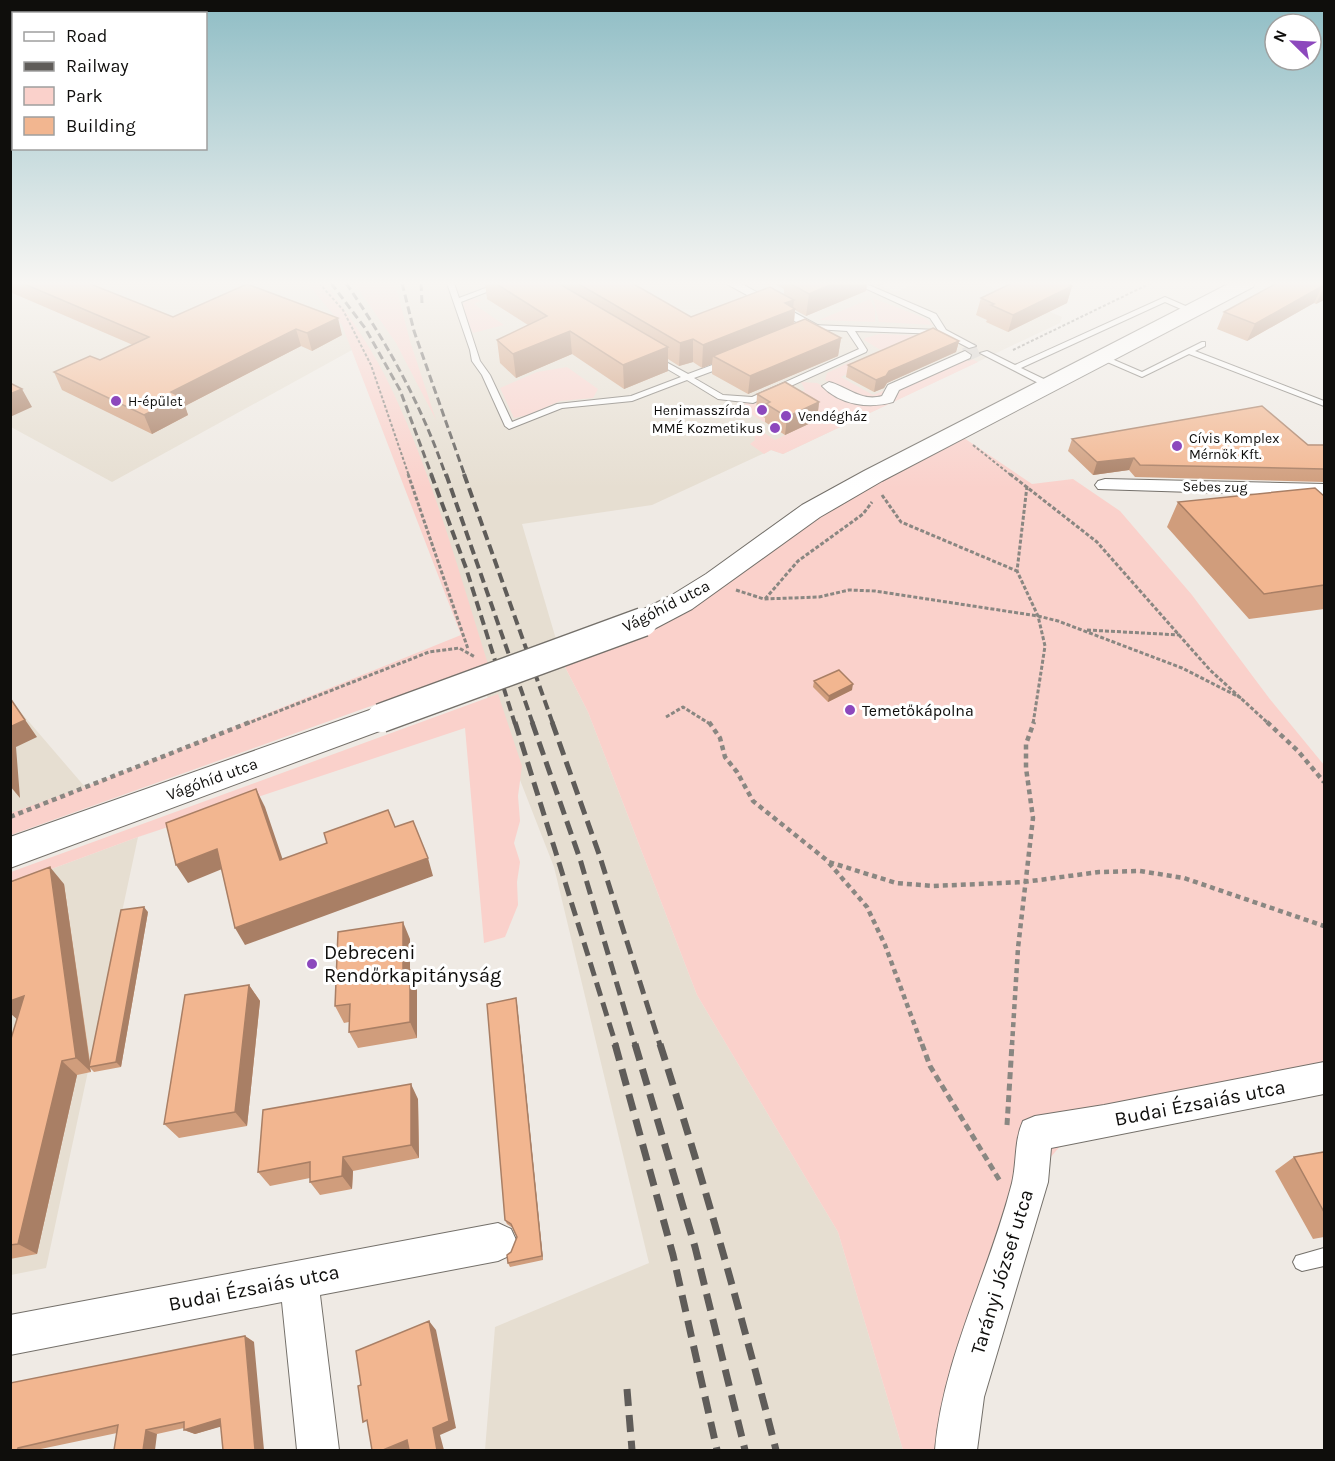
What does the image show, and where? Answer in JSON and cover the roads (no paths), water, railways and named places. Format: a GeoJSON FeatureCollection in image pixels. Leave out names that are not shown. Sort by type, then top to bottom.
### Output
{"type":"FeatureCollection","features":[{"type":"Feature","properties":{"kind":"main road","name":"Vágóhíd utca"},"geometry":{"type":"LineString","coordinates":[[10,853],[643,622],[682,602],[716,580],[811,511],[873,476],[1115,351]]}},
{"type":"Feature","properties":{"kind":"street"},"geometry":{"type":"LineString","coordinates":[[829,386],[861,402],[881,402],[888,399],[893,388],[968,351]]}},
{"type":"Feature","properties":{"kind":"street","name":"Sebes zug"},"geometry":{"type":"LineString","coordinates":[[1105,485],[1324,489]]}},
{"type":"Feature","properties":{"kind":"street","name":"Budai Ézsaiás utca"},"geometry":{"type":"LineString","coordinates":[[1076,1127],[1324,1078]]}},
{"type":"Feature","properties":{"kind":"street","name":"Tarányi József utca"},"geometry":{"type":"LineString","coordinates":[[956,1450],[963,1397],[1030,1182],[1035,1133],[1076,1127]]}},
{"type":"Feature","properties":{"kind":"street","name":"Budai Ézsaiás utca"},"geometry":{"type":"LineString","coordinates":[[10,1335],[498,1242]]}},
{"type":"Feature","properties":{"kind":"street"},"geometry":{"type":"LineString","coordinates":[[299,1279],[318,1450]]}},
{"type":"Feature","properties":{"kind":"lane"},"geometry":{"type":"LineString","coordinates":[[474,351],[476,361],[486,375],[509,426],[561,406],[632,398],[736,359]]}},
{"type":"Feature","properties":{"kind":"lane"},"geometry":{"type":"LineString","coordinates":[[645,352],[721,397],[753,400],[861,351]]}},
{"type":"Feature","properties":{"kind":"lane"},"geometry":{"type":"LineString","coordinates":[[1015,368],[1052,351]]}},
{"type":"Feature","properties":{"kind":"lane"},"geometry":{"type":"LineString","coordinates":[[1102,358],[1142,375],[1189,351]]}},
{"type":"Feature","properties":{"kind":"lane"},"geometry":{"type":"LineString","coordinates":[[1189,351],[1324,404]]}},
{"type":"Feature","properties":{"kind":"lane"},"geometry":{"type":"LineString","coordinates":[[984,353],[1049,385]]}},
{"type":"Feature","properties":{"kind":"lane"},"geometry":{"type":"LineString","coordinates":[[811,375],[829,386]]}},
{"type":"Feature","properties":{"kind":"lane"},"geometry":{"type":"LineString","coordinates":[[1302,1262],[1324,1257]]}},
{"type":"Feature","properties":{"kind":"tunnel"},"geometry":{"type":"LineString","coordinates":[[965,355],[973,351]]}},
{"type":"Feature","properties":{"kind":"railway"},"geometry":{"type":"LineString","coordinates":[[378,351],[400,390],[432,476]]}},
{"type":"Feature","properties":{"kind":"railway"},"geometry":{"type":"LineString","coordinates":[[388,351],[415,400],[446,476]]}},
{"type":"Feature","properties":{"kind":"railway"},"geometry":{"type":"LineString","coordinates":[[421,351],[465,476]]}},
{"type":"Feature","properties":{"kind":"railway"},"geometry":{"type":"LineString","coordinates":[[431,474],[466,568],[515,724]]}},
{"type":"Feature","properties":{"kind":"railway"},"geometry":{"type":"LineString","coordinates":[[446,474],[533,724]]}},
{"type":"Feature","properties":{"kind":"railway"},"geometry":{"type":"LineString","coordinates":[[464,474],[553,724]]}},
{"type":"Feature","properties":{"kind":"railway"},"geometry":{"type":"LineString","coordinates":[[515,722],[616,1045]]}},
{"type":"Feature","properties":{"kind":"railway"},"geometry":{"type":"LineString","coordinates":[[532,722],[580,859],[635,1045]]}},
{"type":"Feature","properties":{"kind":"railway"},"geometry":{"type":"LineString","coordinates":[[552,722],[599,854],[660,1045]]}},
{"type":"Feature","properties":{"kind":"railway"},"geometry":{"type":"LineString","coordinates":[[615,1044],[673,1255],[717,1450]]}},
{"type":"Feature","properties":{"kind":"railway"},"geometry":{"type":"LineString","coordinates":[[635,1044],[695,1247],[745,1450]]}},
{"type":"Feature","properties":{"kind":"railway"},"geometry":{"type":"LineString","coordinates":[[660,1044],[721,1246],[776,1450]]}},
{"type":"Feature","properties":{"kind":"railway"},"geometry":{"type":"LineString","coordinates":[[627,1389],[632,1450]]}},
{"type":"Feature","properties":{"kind":"place","name":"H-épület"},"geometry":{"type":"Point","coordinates":[116,401]}},
{"type":"Feature","properties":{"kind":"place","name":"Henimasszírda"},"geometry":{"type":"Point","coordinates":[762,410]}},
{"type":"Feature","properties":{"kind":"place","name":"Vendégház"},"geometry":{"type":"Point","coordinates":[786,416]}},
{"type":"Feature","properties":{"kind":"place","name":"MMÉ Kozmetikus"},"geometry":{"type":"Point","coordinates":[775,428]}},
{"type":"Feature","properties":{"kind":"place","name":"Cívis Komplex Mérnök Kft."},"geometry":{"type":"Point","coordinates":[1177,446]}},
{"type":"Feature","properties":{"kind":"place","name":"Temetőkápolna"},"geometry":{"type":"Point","coordinates":[850,710]}},
{"type":"Feature","properties":{"kind":"place","name":"Debreceni Rendőrkapitányság"},"geometry":{"type":"Point","coordinates":[312,964]}}]}
